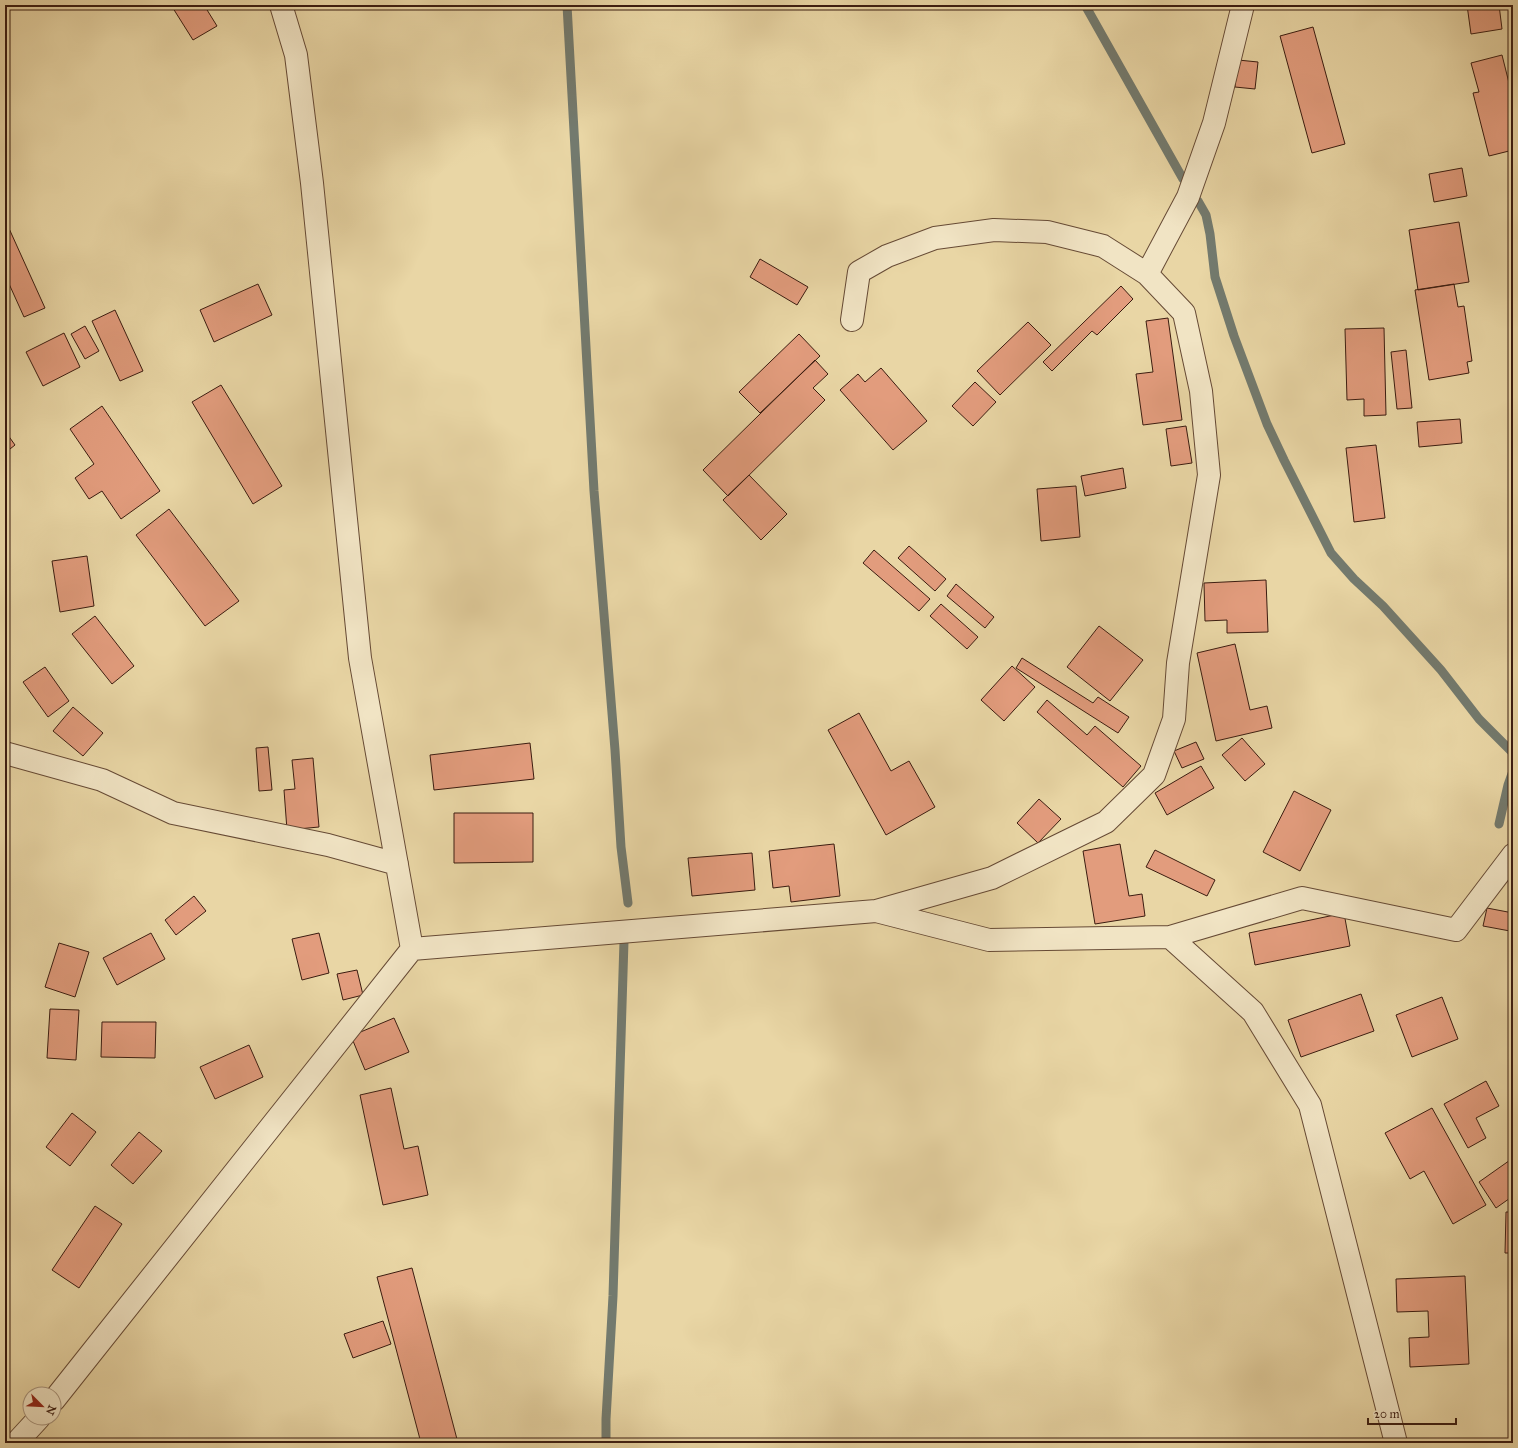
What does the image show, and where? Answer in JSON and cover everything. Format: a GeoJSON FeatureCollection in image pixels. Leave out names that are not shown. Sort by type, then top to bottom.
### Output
{"type":"FeatureCollection","features":[{"type":"Feature","properties":{"kind":"street"},"geometry":{"type":"LineString","coordinates":[[281,5],[296,55],[312,183],[360,658],[412,949]]}},
{"type":"Feature","properties":{"kind":"street"},"geometry":{"type":"LineString","coordinates":[[1147,274],[1188,197],[1214,123],[1243,5]]}},
{"type":"Feature","properties":{"kind":"street"},"geometry":{"type":"LineString","coordinates":[[62,1390],[412,949],[876,911],[992,878],[1106,822],[1154,775],[1174,719],[1178,663],[1208,476],[1201,390],[1184,313],[1147,274],[1103,246],[1047,232],[994,230],[935,238],[887,256],[859,272],[852,320]]}},
{"type":"Feature","properties":{"kind":"street"},"geometry":{"type":"LineString","coordinates":[[5,753],[102,780],[173,813],[328,845],[397,864]]}},
{"type":"Feature","properties":{"kind":"street"},"geometry":{"type":"LineString","coordinates":[[876,911],[988,940],[1170,937],[1302,898],[1456,930],[1513,855]]}},
{"type":"Feature","properties":{"kind":"street"},"geometry":{"type":"LineString","coordinates":[[1170,937],[1253,1012],[1310,1105],[1396,1443]]}},
{"type":"Feature","properties":{"kind":"street"},"geometry":{"type":"LineString","coordinates":[[16,1443],[32,1426]]}},
{"type":"Feature","properties":{"kind":"building"},"geometry":{"type":"Polygon","coordinates":[[[171,5],[204,5],[217,26],[193,40],[171,5]]]}},
{"type":"Feature","properties":{"kind":"building"},"geometry":{"type":"Polygon","coordinates":[[[1467,5],[1499,5],[1502,29],[1471,34],[1467,5]]]}},
{"type":"Feature","properties":{"kind":"building"},"geometry":{"type":"Polygon","coordinates":[[[1313,27],[1345,144],[1312,153],[1280,36],[1313,27]]]}},
{"type":"Feature","properties":{"kind":"building"},"geometry":{"type":"Polygon","coordinates":[[[1502,55],[1513,99],[1513,150],[1489,156],[1473,93],[1479,92],[1471,63],[1502,55]]]}},
{"type":"Feature","properties":{"kind":"building"},"geometry":{"type":"Polygon","coordinates":[[[1238,60],[1258,62],[1255,89],[1235,87],[1238,60]]]}},
{"type":"Feature","properties":{"kind":"building"},"geometry":{"type":"Polygon","coordinates":[[[1462,168],[1467,196],[1434,202],[1429,174],[1462,168]]]}},
{"type":"Feature","properties":{"kind":"building"},"geometry":{"type":"Polygon","coordinates":[[[1459,222],[1469,282],[1418,290],[1409,230],[1459,222]]]}},
{"type":"Feature","properties":{"kind":"building"},"geometry":{"type":"Polygon","coordinates":[[[7,224],[45,308],[24,317],[5,275],[5,225],[7,224]]]}},
{"type":"Feature","properties":{"kind":"building"},"geometry":{"type":"Polygon","coordinates":[[[760,259],[808,287],[797,305],[750,277],[760,259]]]}},
{"type":"Feature","properties":{"kind":"building"},"geometry":{"type":"Polygon","coordinates":[[[258,284],[272,315],[214,342],[200,310],[258,284]]]}},
{"type":"Feature","properties":{"kind":"building"},"geometry":{"type":"Polygon","coordinates":[[[1454,284],[1458,307],[1464,306],[1472,361],[1467,362],[1469,373],[1429,380],[1415,290],[1454,284]]]}},
{"type":"Feature","properties":{"kind":"building"},"geometry":{"type":"Polygon","coordinates":[[[1121,286],[1133,299],[1097,335],[1092,331],[1052,371],[1043,362],[1121,286]]]}},
{"type":"Feature","properties":{"kind":"building"},"geometry":{"type":"Polygon","coordinates":[[[115,310],[143,371],[120,381],[92,321],[115,310]]]}},
{"type":"Feature","properties":{"kind":"building"},"geometry":{"type":"Polygon","coordinates":[[[1168,318],[1182,420],[1143,425],[1136,374],[1153,372],[1146,321],[1168,318]]]}},
{"type":"Feature","properties":{"kind":"building"},"geometry":{"type":"Polygon","coordinates":[[[1028,322],[1051,345],[1000,395],[977,371],[1028,322]]]}},
{"type":"Feature","properties":{"kind":"building"},"geometry":{"type":"Polygon","coordinates":[[[85,326],[99,351],[85,359],[71,334],[85,326]]]}},
{"type":"Feature","properties":{"kind":"building"},"geometry":{"type":"Polygon","coordinates":[[[1384,328],[1386,415],[1364,416],[1364,399],[1347,400],[1345,329],[1384,328]]]}},
{"type":"Feature","properties":{"kind":"building"},"geometry":{"type":"Polygon","coordinates":[[[64,333],[80,367],[43,386],[26,352],[64,333]]]}},
{"type":"Feature","properties":{"kind":"building"},"geometry":{"type":"Polygon","coordinates":[[[799,334],[820,356],[760,413],[739,392],[799,334]]]}},
{"type":"Feature","properties":{"kind":"building"},"geometry":{"type":"Polygon","coordinates":[[[1406,350],[1412,408],[1397,409],[1391,352],[1406,350]]]}},
{"type":"Feature","properties":{"kind":"building"},"geometry":{"type":"Polygon","coordinates":[[[815,360],[828,374],[813,388],[825,400],[728,496],[703,470],[815,360]]]}},
{"type":"Feature","properties":{"kind":"building"},"geometry":{"type":"Polygon","coordinates":[[[881,368],[927,421],[893,450],[840,390],[858,374],[865,382],[881,368]]]}},
{"type":"Feature","properties":{"kind":"building"},"geometry":{"type":"Polygon","coordinates":[[[975,382],[996,402],[973,426],[952,406],[975,382]]]}},
{"type":"Feature","properties":{"kind":"building"},"geometry":{"type":"Polygon","coordinates":[[[221,385],[282,486],[253,504],[192,402],[221,385]]]}},
{"type":"Feature","properties":{"kind":"building"},"geometry":{"type":"Polygon","coordinates":[[[102,406],[160,491],[121,519],[102,491],[89,499],[75,478],[94,464],[70,429],[102,406]]]}},
{"type":"Feature","properties":{"kind":"building"},"geometry":{"type":"Polygon","coordinates":[[[1460,419],[1462,443],[1419,447],[1417,422],[1460,419]]]}},
{"type":"Feature","properties":{"kind":"building"},"geometry":{"type":"Polygon","coordinates":[[[1186,426],[1192,463],[1171,466],[1166,429],[1186,426]]]}},
{"type":"Feature","properties":{"kind":"building"},"geometry":{"type":"Polygon","coordinates":[[[5,431],[15,445],[5,453],[5,431]]]}},
{"type":"Feature","properties":{"kind":"building"},"geometry":{"type":"Polygon","coordinates":[[[1376,445],[1385,518],[1354,522],[1346,448],[1376,445]]]}},
{"type":"Feature","properties":{"kind":"building"},"geometry":{"type":"Polygon","coordinates":[[[1123,468],[1126,488],[1085,496],[1081,476],[1123,468]]]}},
{"type":"Feature","properties":{"kind":"building"},"geometry":{"type":"Polygon","coordinates":[[[749,475],[787,514],[761,540],[723,500],[749,475]]]}},
{"type":"Feature","properties":{"kind":"building"},"geometry":{"type":"Polygon","coordinates":[[[1076,486],[1080,537],[1041,541],[1037,489],[1076,486]]]}},
{"type":"Feature","properties":{"kind":"building"},"geometry":{"type":"Polygon","coordinates":[[[169,509],[239,601],[205,626],[136,535],[169,509]]]}},
{"type":"Feature","properties":{"kind":"building"},"geometry":{"type":"Polygon","coordinates":[[[909,546],[946,579],[935,591],[898,558],[909,546]]]}},
{"type":"Feature","properties":{"kind":"building"},"geometry":{"type":"Polygon","coordinates":[[[874,550],[930,599],[919,611],[863,563],[874,550]]]}},
{"type":"Feature","properties":{"kind":"building"},"geometry":{"type":"Polygon","coordinates":[[[87,556],[94,606],[60,612],[52,561],[87,556]]]}},
{"type":"Feature","properties":{"kind":"building"},"geometry":{"type":"Polygon","coordinates":[[[1266,580],[1268,632],[1227,633],[1227,620],[1205,621],[1204,583],[1266,580]]]}},
{"type":"Feature","properties":{"kind":"building"},"geometry":{"type":"Polygon","coordinates":[[[956,584],[994,617],[985,628],[947,596],[956,584]]]}},
{"type":"Feature","properties":{"kind":"building"},"geometry":{"type":"Polygon","coordinates":[[[941,604],[978,637],[967,649],[930,616],[941,604]]]}},
{"type":"Feature","properties":{"kind":"building"},"geometry":{"type":"Polygon","coordinates":[[[95,616],[134,666],[112,684],[72,634],[95,616]]]}},
{"type":"Feature","properties":{"kind":"building"},"geometry":{"type":"Polygon","coordinates":[[[1099,626],[1143,660],[1110,701],[1067,667],[1099,626]]]}},
{"type":"Feature","properties":{"kind":"building"},"geometry":{"type":"Polygon","coordinates":[[[1235,644],[1250,710],[1267,706],[1272,728],[1216,741],[1197,653],[1235,644]]]}},
{"type":"Feature","properties":{"kind":"building"},"geometry":{"type":"Polygon","coordinates":[[[1022,658],[1093,703],[1098,697],[1129,717],[1118,733],[1016,668],[1022,658]]]}},
{"type":"Feature","properties":{"kind":"building"},"geometry":{"type":"Polygon","coordinates":[[[1012,666],[1035,687],[1004,721],[981,700],[1012,666]]]}},
{"type":"Feature","properties":{"kind":"building"},"geometry":{"type":"Polygon","coordinates":[[[45,667],[69,701],[48,717],[23,682],[45,667]]]}},
{"type":"Feature","properties":{"kind":"building"},"geometry":{"type":"Polygon","coordinates":[[[1047,700],[1087,735],[1095,726],[1141,766],[1123,787],[1037,712],[1047,700]]]}},
{"type":"Feature","properties":{"kind":"building"},"geometry":{"type":"Polygon","coordinates":[[[73,707],[103,733],[83,756],[53,731],[73,707]]]}},
{"type":"Feature","properties":{"kind":"building"},"geometry":{"type":"Polygon","coordinates":[[[859,713],[891,771],[909,761],[935,807],[886,835],[828,730],[859,713]]]}},
{"type":"Feature","properties":{"kind":"building"},"geometry":{"type":"Polygon","coordinates":[[[1242,738],[1265,764],[1245,781],[1222,755],[1242,738]]]}},
{"type":"Feature","properties":{"kind":"building"},"geometry":{"type":"Polygon","coordinates":[[[1196,742],[1204,759],[1182,768],[1174,751],[1196,742]]]}},
{"type":"Feature","properties":{"kind":"building"},"geometry":{"type":"Polygon","coordinates":[[[530,743],[534,779],[434,790],[430,755],[530,743]]]}},
{"type":"Feature","properties":{"kind":"building"},"geometry":{"type":"Polygon","coordinates":[[[268,747],[272,790],[259,791],[256,748],[268,747]]]}},
{"type":"Feature","properties":{"kind":"building"},"geometry":{"type":"Polygon","coordinates":[[[313,758],[319,827],[287,830],[284,790],[295,789],[292,760],[313,758]]]}},
{"type":"Feature","properties":{"kind":"building"},"geometry":{"type":"Polygon","coordinates":[[[1201,766],[1214,788],[1167,815],[1155,793],[1201,766]]]}},
{"type":"Feature","properties":{"kind":"building"},"geometry":{"type":"Polygon","coordinates":[[[1294,791],[1331,810],[1300,871],[1263,852],[1294,791]]]}},
{"type":"Feature","properties":{"kind":"building"},"geometry":{"type":"Polygon","coordinates":[[[1039,799],[1061,819],[1038,843],[1017,823],[1039,799]]]}},
{"type":"Feature","properties":{"kind":"building"},"geometry":{"type":"Polygon","coordinates":[[[454,813],[533,813],[533,862],[454,863],[454,813]]]}},
{"type":"Feature","properties":{"kind":"building"},"geometry":{"type":"Polygon","coordinates":[[[834,844],[840,896],[791,902],[789,886],[773,888],[769,851],[834,844]]]}},
{"type":"Feature","properties":{"kind":"building"},"geometry":{"type":"Polygon","coordinates":[[[1120,844],[1129,896],[1142,894],[1145,916],[1095,924],[1083,851],[1120,844]]]}},
{"type":"Feature","properties":{"kind":"building"},"geometry":{"type":"Polygon","coordinates":[[[1155,850],[1215,880],[1207,896],[1146,867],[1155,850]]]}},
{"type":"Feature","properties":{"kind":"building"},"geometry":{"type":"Polygon","coordinates":[[[752,853],[755,890],[692,896],[688,858],[752,853]]]}},
{"type":"Feature","properties":{"kind":"building"},"geometry":{"type":"Polygon","coordinates":[[[194,896],[206,911],[176,935],[165,920],[194,896]]]}},
{"type":"Feature","properties":{"kind":"building"},"geometry":{"type":"Polygon","coordinates":[[[1487,908],[1513,913],[1510,931],[1483,926],[1487,908]]]}},
{"type":"Feature","properties":{"kind":"building"},"geometry":{"type":"Polygon","coordinates":[[[1344,913],[1350,946],[1255,965],[1249,933],[1344,913]]]}},
{"type":"Feature","properties":{"kind":"building"},"geometry":{"type":"Polygon","coordinates":[[[151,933],[165,959],[117,985],[103,958],[151,933]]]}},
{"type":"Feature","properties":{"kind":"building"},"geometry":{"type":"Polygon","coordinates":[[[319,933],[329,973],[302,980],[292,939],[319,933]]]}},
{"type":"Feature","properties":{"kind":"building"},"geometry":{"type":"Polygon","coordinates":[[[59,943],[89,952],[75,997],[45,987],[59,943]]]}},
{"type":"Feature","properties":{"kind":"building"},"geometry":{"type":"Polygon","coordinates":[[[357,970],[363,995],[343,1000],[337,974],[357,970]]]}},
{"type":"Feature","properties":{"kind":"building"},"geometry":{"type":"Polygon","coordinates":[[[1361,994],[1374,1031],[1301,1057],[1288,1020],[1361,994]]]}},
{"type":"Feature","properties":{"kind":"building"},"geometry":{"type":"Polygon","coordinates":[[[1442,997],[1458,1039],[1412,1057],[1396,1015],[1442,997]]]}},
{"type":"Feature","properties":{"kind":"building"},"geometry":{"type":"Polygon","coordinates":[[[50,1009],[79,1010],[76,1060],[47,1058],[50,1009]]]}},
{"type":"Feature","properties":{"kind":"building"},"geometry":{"type":"Polygon","coordinates":[[[394,1018],[409,1052],[365,1070],[351,1036],[394,1018]]]}},
{"type":"Feature","properties":{"kind":"building"},"geometry":{"type":"Polygon","coordinates":[[[102,1022],[156,1022],[155,1058],[101,1057],[102,1022]]]}},
{"type":"Feature","properties":{"kind":"building"},"geometry":{"type":"Polygon","coordinates":[[[249,1045],[263,1077],[215,1099],[200,1067],[249,1045]]]}},
{"type":"Feature","properties":{"kind":"building"},"geometry":{"type":"Polygon","coordinates":[[[1486,1081],[1499,1106],[1476,1118],[1486,1138],[1468,1148],[1444,1104],[1486,1081]]]}},
{"type":"Feature","properties":{"kind":"building"},"geometry":{"type":"Polygon","coordinates":[[[391,1088],[404,1149],[418,1146],[428,1195],[383,1205],[360,1095],[391,1088]]]}},
{"type":"Feature","properties":{"kind":"building"},"geometry":{"type":"Polygon","coordinates":[[[1432,1108],[1486,1205],[1453,1224],[1424,1171],[1410,1179],[1385,1133],[1432,1108]]]}},
{"type":"Feature","properties":{"kind":"building"},"geometry":{"type":"Polygon","coordinates":[[[72,1113],[96,1132],[70,1166],[46,1147],[72,1113]]]}},
{"type":"Feature","properties":{"kind":"building"},"geometry":{"type":"Polygon","coordinates":[[[139,1132],[162,1151],[133,1184],[111,1165],[139,1132]]]}},
{"type":"Feature","properties":{"kind":"building"},"geometry":{"type":"Polygon","coordinates":[[[1513,1158],[1513,1196],[1496,1208],[1479,1182],[1513,1158]]]}},
{"type":"Feature","properties":{"kind":"building"},"geometry":{"type":"Polygon","coordinates":[[[95,1206],[122,1224],[79,1288],[52,1270],[95,1206]]]}},
{"type":"Feature","properties":{"kind":"building"},"geometry":{"type":"Polygon","coordinates":[[[1506,1212],[1513,1212],[1513,1253],[1505,1253],[1506,1212]]]}},
{"type":"Feature","properties":{"kind":"building"},"geometry":{"type":"Polygon","coordinates":[[[412,1268],[458,1443],[421,1443],[377,1277],[412,1268]]]}},
{"type":"Feature","properties":{"kind":"building"},"geometry":{"type":"Polygon","coordinates":[[[1465,1276],[1469,1364],[1410,1367],[1409,1338],[1429,1337],[1428,1311],[1397,1312],[1396,1279],[1465,1276]]]}},
{"type":"Feature","properties":{"kind":"building"},"geometry":{"type":"Polygon","coordinates":[[[383,1321],[391,1344],[353,1358],[344,1334],[383,1321]]]}},
{"type":"Feature","properties":{"kind":"waterway"},"geometry":{"type":"LineString","coordinates":[[567,5],[594,491],[615,750],[621,847],[628,903]]}},
{"type":"Feature","properties":{"kind":"waterway"},"geometry":{"type":"LineString","coordinates":[[1085,5],[1183,179]]}},
{"type":"Feature","properties":{"kind":"waterway"},"geometry":{"type":"LineString","coordinates":[[1198,201],[1206,215],[1210,234],[1215,277],[1234,336],[1267,424],[1331,553],[1354,579],[1383,606],[1441,670],[1479,719],[1512,752],[1513,757]]}},
{"type":"Feature","properties":{"kind":"waterway"},"geometry":{"type":"LineString","coordinates":[[1499,824],[1508,785],[1513,771]]}},
{"type":"Feature","properties":{"kind":"waterway"},"geometry":{"type":"LineString","coordinates":[[606,1443],[613,1296],[624,941]]}}]}
